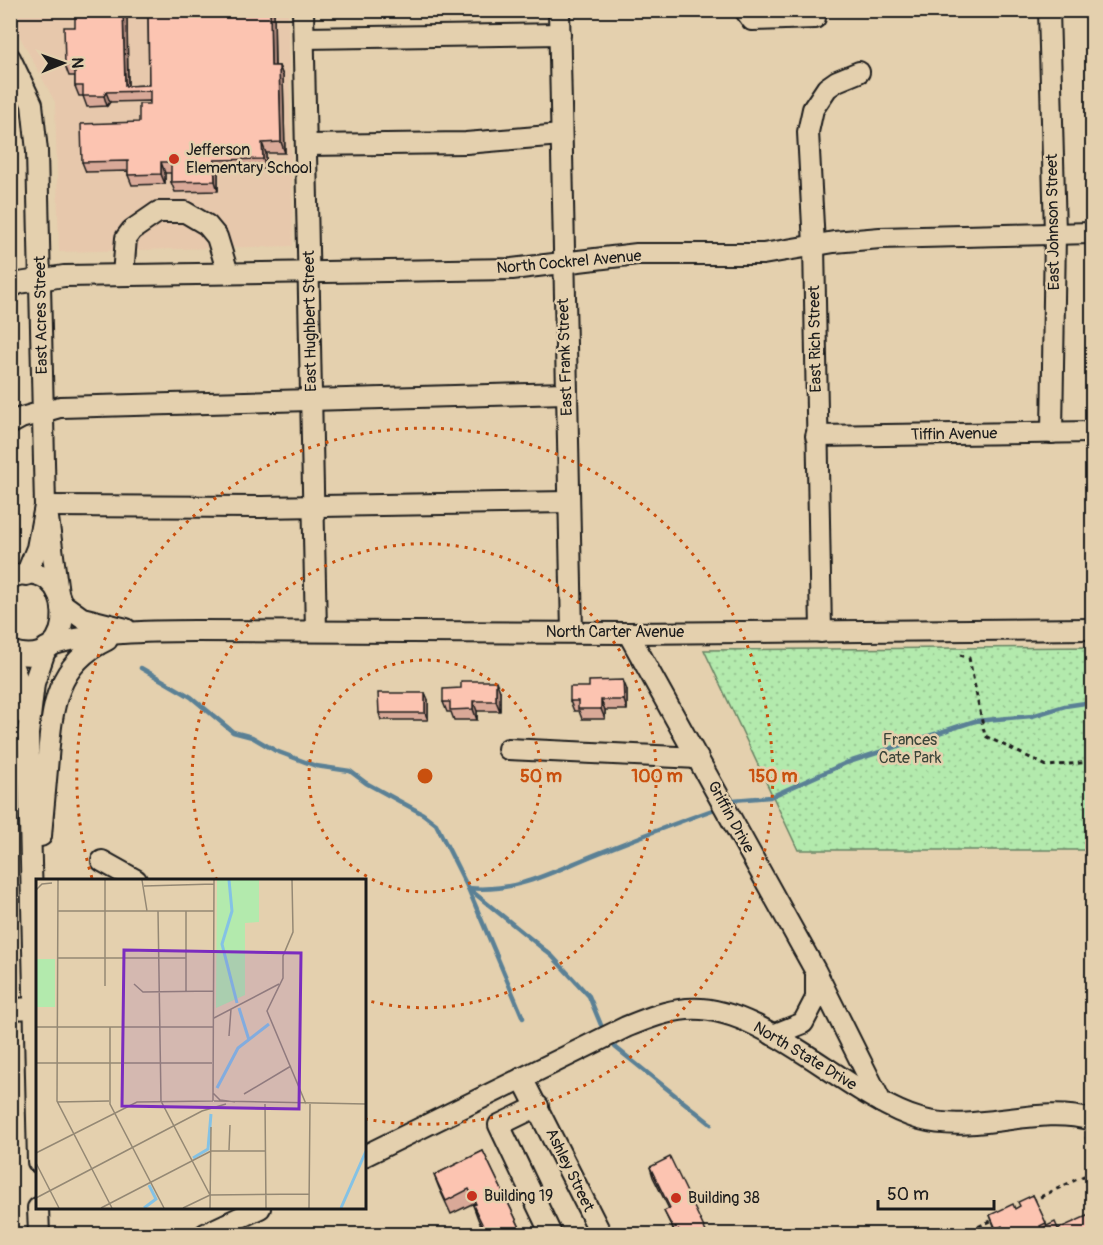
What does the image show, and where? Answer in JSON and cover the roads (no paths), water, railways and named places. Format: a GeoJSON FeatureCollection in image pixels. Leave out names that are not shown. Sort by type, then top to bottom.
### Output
{"type":"FeatureCollection","features":[{"type":"Feature","properties":{"kind":"street","name":"East Hughbert Street"},"geometry":{"type":"LineString","coordinates":[[303,10],[316,631]]}},
{"type":"Feature","properties":{"kind":"street","name":"East Frank Street"},"geometry":{"type":"LineString","coordinates":[[560,10],[563,263],[572,632]]}},
{"type":"Feature","properties":{"kind":"street"},"geometry":{"type":"LineString","coordinates":[[745,10],[752,20],[815,18]]}},
{"type":"Feature","properties":{"kind":"street","name":"East Johnson Street"},"geometry":{"type":"LineString","coordinates":[[1049,10],[1055,233],[1052,433]]}},
{"type":"Feature","properties":{"kind":"street"},"geometry":{"type":"LineString","coordinates":[[304,38],[560,34]]}},
{"type":"Feature","properties":{"kind":"street","name":"East Acres Street"},"geometry":{"type":"LineString","coordinates":[[10,58],[26,88],[36,124],[45,506],[37,548],[16,575]]}},
{"type":"Feature","properties":{"kind":"street","name":"East Rich Street"},"geometry":{"type":"LineString","coordinates":[[821,632],[814,245],[809,122],[827,88],[859,72]]}},
{"type":"Feature","properties":{"kind":"street"},"geometry":{"type":"LineString","coordinates":[[306,145],[465,143],[561,135]]}},
{"type":"Feature","properties":{"kind":"street"},"geometry":{"type":"LineString","coordinates":[[123,275],[126,238],[132,231],[158,213],[167,212],[185,212],[207,225],[217,237],[228,273]]}},
{"type":"Feature","properties":{"kind":"street","name":"North Cockrel Avenue"},"geometry":{"type":"LineString","coordinates":[[10,288],[41,279],[309,271],[512,269],[637,254],[763,254],[814,245],[880,238],[1092,233]]}},
{"type":"Feature","properties":{"kind":"street"},"geometry":{"type":"LineString","coordinates":[[10,424],[62,407],[566,393]]}},
{"type":"Feature","properties":{"kind":"street","name":"Tiffin Avenue"},"geometry":{"type":"LineString","coordinates":[[816,436],[1092,432]]}},
{"type":"Feature","properties":{"kind":"street"},"geometry":{"type":"LineString","coordinates":[[45,506],[314,506],[569,502]]}},
{"type":"Feature","properties":{"kind":"street","name":"East Acres Street"},"geometry":{"type":"LineString","coordinates":[[28,734],[34,682],[48,646],[60,632],[65,619],[45,506]]}},
{"type":"Feature","properties":{"kind":"street","name":"North Carter Avenue"},"geometry":{"type":"LineString","coordinates":[[16,575],[48,582],[61,599],[82,618],[137,632]]}},
{"type":"Feature","properties":{"kind":"street","name":"North Carter Avenue"},"geometry":{"type":"LineString","coordinates":[[10,651],[32,653],[69,639],[137,632],[628,633],[1092,629]]}},
{"type":"Feature","properties":{"kind":"street","name":"Griffin Drive"},"geometry":{"type":"LineString","coordinates":[[628,633],[815,970],[862,1059],[881,1102]]}},
{"type":"Feature","properties":{"kind":"street"},"geometry":{"type":"LineString","coordinates":[[38,879],[53,705],[58,690],[79,659],[97,644],[115,636]]}},
{"type":"Feature","properties":{"kind":"street"},"geometry":{"type":"LineString","coordinates":[[10,659],[19,683],[28,734],[36,1085]]}},
{"type":"Feature","properties":{"kind":"street"},"geometry":{"type":"LineString","coordinates":[[508,749],[698,758]]}},
{"type":"Feature","properties":{"kind":"street"},"geometry":{"type":"LineString","coordinates":[[102,861],[134,879]]}},
{"type":"Feature","properties":{"kind":"street"},"geometry":{"type":"LineString","coordinates":[[33,930],[36,901]]}},
{"type":"Feature","properties":{"kind":"street","name":"Griffin Drive"},"geometry":{"type":"LineString","coordinates":[[773,1035],[803,1023],[816,998],[815,970]]}},
{"type":"Feature","properties":{"kind":"street"},"geometry":{"type":"LineString","coordinates":[[10,1009],[34,1008]]}},
{"type":"Feature","properties":{"kind":"street","name":"North State Drive"},"geometry":{"type":"LineString","coordinates":[[366,1155],[626,1027],[662,1013],[700,1009],[737,1019],[773,1035],[881,1102],[904,1113],[934,1122],[958,1123],[1048,1115],[1078,1116],[1092,1120]]}},
{"type":"Feature","properties":{"kind":"street","name":"Ashley Street"},"geometry":{"type":"LineString","coordinates":[[522,1078],[601,1234]]}},
{"type":"Feature","properties":{"kind":"street"},"geometry":{"type":"LineString","coordinates":[[538,1106],[499,1125],[550,1234]]}},
{"type":"Feature","properties":{"kind":"street"},"geometry":{"type":"LineString","coordinates":[[38,1209],[39,1234]]}},
{"type":"Feature","properties":{"kind":"street"},"geometry":{"type":"LineString","coordinates":[[213,1233],[258,1209]]}},
{"type":"Feature","properties":{"kind":"waterway"},"geometry":{"type":"LineString","coordinates":[[141,668],[191,697],[233,732],[252,737],[276,751],[316,766],[350,771],[366,783],[423,814],[436,824],[468,888],[552,956],[589,996],[601,1025]]}},
{"type":"Feature","properties":{"kind":"waterway"},"geometry":{"type":"LineString","coordinates":[[733,800],[770,797],[846,763],[975,721],[1032,716],[1065,706],[1092,702]]}},
{"type":"Feature","properties":{"kind":"waterway"},"geometry":{"type":"LineString","coordinates":[[523,1018],[468,888],[503,887],[535,879],[715,809]]}},
{"type":"Feature","properties":{"kind":"waterway"},"geometry":{"type":"LineString","coordinates":[[615,1047],[711,1124]]}},
{"type":"Feature","properties":{"kind":"place","name":"Jefferson Elementary School"},"geometry":{"type":"Point","coordinates":[174,159]}},
{"type":"Feature","properties":{"kind":"place","name":"Building 19"},"geometry":{"type":"Point","coordinates":[472,1196]}},
{"type":"Feature","properties":{"kind":"place","name":"Building 38"},"geometry":{"type":"Point","coordinates":[676,1198]}},
{"type":"Feature","properties":{"kind":"park label","name":"Frances Cate Park"},"geometry":{"type":"Point","coordinates":[910,749]}}]}
